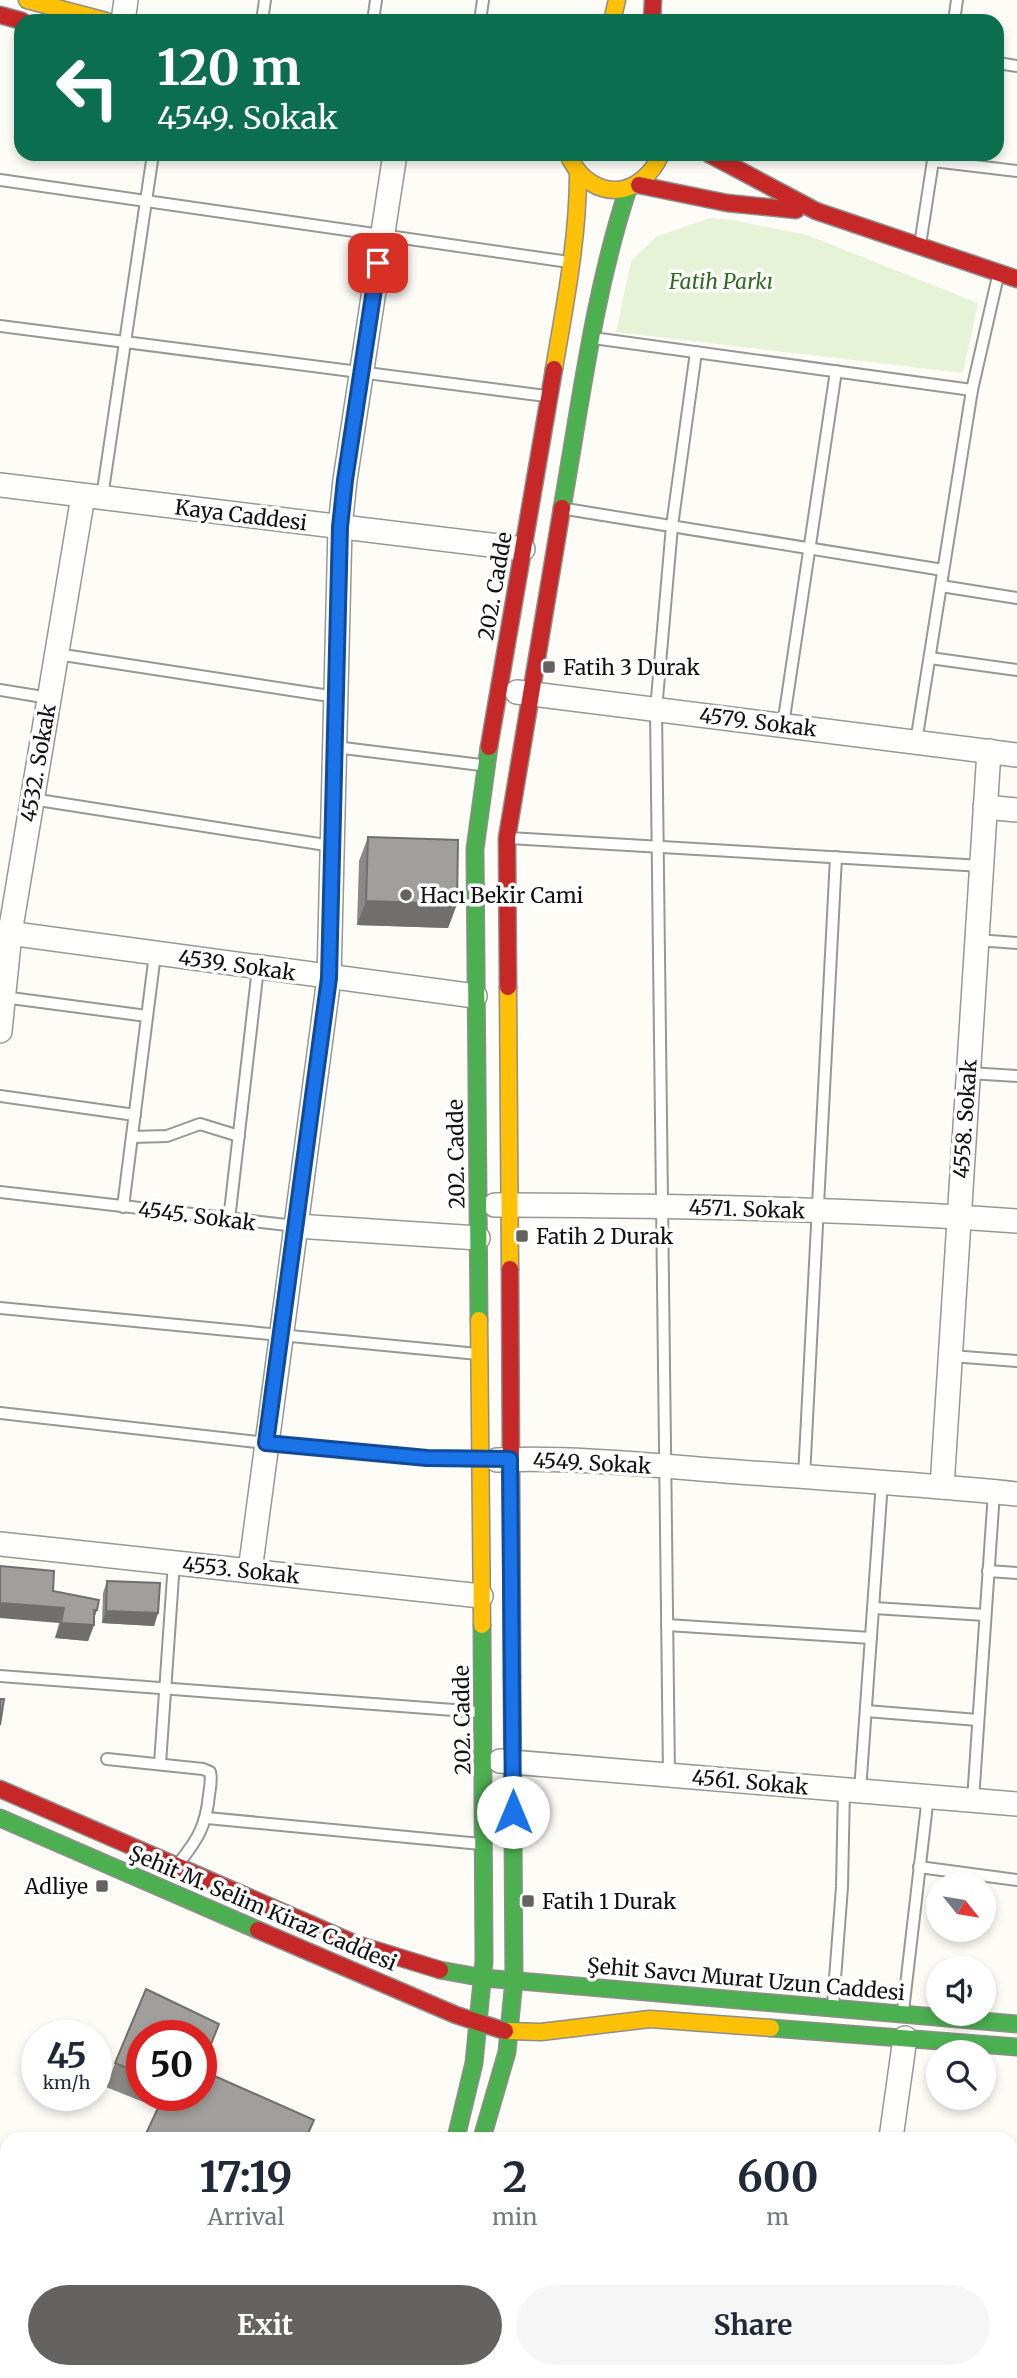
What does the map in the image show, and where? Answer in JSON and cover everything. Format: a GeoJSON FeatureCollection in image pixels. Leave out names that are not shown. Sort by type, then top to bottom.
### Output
{"type":"FeatureCollection","features":[{"type":"Feature","properties":{"kind":"main road"},"geometry":{"type":"LineString","coordinates":[[27,0],[80,14]]}},
{"type":"Feature","properties":{"kind":"main road"},"geometry":{"type":"LineString","coordinates":[[633,187],[654,170],[658,161]]}},
{"type":"Feature","properties":{"kind":"main road"},"geometry":{"type":"LineString","coordinates":[[722,161],[816,211],[1017,279]]}},
{"type":"Feature","properties":{"kind":"main road"},"geometry":{"type":"LineString","coordinates":[[573,164],[596,187],[606,191],[633,187],[727,202],[816,211]]}},
{"type":"Feature","properties":{"kind":"main road","name":"202. Cadde"},"geometry":{"type":"LineString","coordinates":[[458,2132],[473,2076],[484,1978],[474,878],[492,837],[530,694],[546,505],[549,396],[578,203],[573,164]]}},
{"type":"Feature","properties":{"kind":"main road","name":"202. Cadde"},"geometry":{"type":"LineString","coordinates":[[484,2132],[503,2071],[511,2031],[514,1980],[508,1205],[492,837],[486,765],[523,549],[546,505],[591,338],[605,267],[633,187]]}},
{"type":"Feature","properties":{"kind":"main road","name":"Şehit M. Selim Kiraz Caddesi"},"geometry":{"type":"LineString","coordinates":[[0,1789],[356,1944],[434,1969],[484,1978],[514,1980]]}},
{"type":"Feature","properties":{"kind":"main road","name":"Şehit M. Selim Kiraz Caddesi"},"geometry":{"type":"LineString","coordinates":[[0,1818],[480,2024],[511,2031]]}},
{"type":"Feature","properties":{"kind":"main road","name":"Şehit Savcı Murat Uzun Caddesi"},"geometry":{"type":"LineString","coordinates":[[514,1980],[1017,2024]]}},
{"type":"Feature","properties":{"kind":"main road"},"geometry":{"type":"LineString","coordinates":[[511,2031],[544,2032],[650,2019],[1017,2047]]}},
{"type":"Feature","properties":{"kind":"street"},"geometry":{"type":"LineString","coordinates":[[250,1571],[329,978],[340,527],[394,161]]}},
{"type":"Feature","properties":{"kind":"street","name":"Kaya Caddesi"},"geometry":{"type":"LineString","coordinates":[[0,485],[523,549]]}},
{"type":"Feature","properties":{"kind":"street","name":"4532. Sokak"},"geometry":{"type":"LineString","coordinates":[[0,1031],[5,933],[57,654],[92,497]]}},
{"type":"Feature","properties":{"kind":"street","name":"4579. Sokak"},"geometry":{"type":"LineString","coordinates":[[499,690],[1017,755]]}},
{"type":"Feature","properties":{"kind":"street","name":"4558. Sokak"},"geometry":{"type":"LineString","coordinates":[[942,1486],[989,751]]}},
{"type":"Feature","properties":{"kind":"street"},"geometry":{"type":"LineString","coordinates":[[985,807],[1017,810]]}},
{"type":"Feature","properties":{"kind":"street","name":"4539. Sokak"},"geometry":{"type":"LineString","coordinates":[[5,933],[475,996]]}},
{"type":"Feature","properties":{"kind":"street","name":"4571. Sokak"},"geometry":{"type":"LineString","coordinates":[[477,1205],[662,1207],[1017,1221]]}},
{"type":"Feature","properties":{"kind":"street","name":"4545. Sokak"},"geometry":{"type":"LineString","coordinates":[[296,1226],[478,1238]]}},
{"type":"Feature","properties":{"kind":"street","name":"4549. Sokak"},"geometry":{"type":"LineString","coordinates":[[480,1460],[550,1459],[942,1486],[1017,1494]]}},
{"type":"Feature","properties":{"kind":"street","name":"4553. Sokak"},"geometry":{"type":"LineString","coordinates":[[0,1544],[481,1596]]}},
{"type":"Feature","properties":{"kind":"street","name":"4561. Sokak"},"geometry":{"type":"LineString","coordinates":[[483,1760],[1017,1804]]}},
{"type":"Feature","properties":{"kind":"street"},"geometry":{"type":"LineString","coordinates":[[892,2132],[905,2038]]}},
{"type":"Feature","properties":{"kind":"lane"},"geometry":{"type":"LineString","coordinates":[[92,497],[125,342],[152,161]]}},
{"type":"Feature","properties":{"kind":"lane"},"geometry":{"type":"LineString","coordinates":[[920,247],[933,161]]}},
{"type":"Feature","properties":{"kind":"lane"},"geometry":{"type":"LineString","coordinates":[[952,161],[1017,171]]}},
{"type":"Feature","properties":{"kind":"lane"},"geometry":{"type":"LineString","coordinates":[[0,180],[571,262]]}},
{"type":"Feature","properties":{"kind":"lane"},"geometry":{"type":"LineString","coordinates":[[916,742],[972,390],[999,273]]}},
{"type":"Feature","properties":{"kind":"lane"},"geometry":{"type":"LineString","coordinates":[[0,326],[549,396]]}},
{"type":"Feature","properties":{"kind":"lane"},"geometry":{"type":"LineString","coordinates":[[591,338],[972,390]]}},
{"type":"Feature","properties":{"kind":"lane"},"geometry":{"type":"LineString","coordinates":[[669,1775],[656,710],[672,526],[696,352]]}},
{"type":"Feature","properties":{"kind":"lane"},"geometry":{"type":"LineString","coordinates":[[782,725],[836,371]]}},
{"type":"Feature","properties":{"kind":"lane"},"geometry":{"type":"LineString","coordinates":[[546,505],[943,570]]}},
{"type":"Feature","properties":{"kind":"lane"},"geometry":{"type":"LineString","coordinates":[[941,586],[1017,598]]}},
{"type":"Feature","properties":{"kind":"lane"},"geometry":{"type":"LineString","coordinates":[[57,654],[336,697]]}},
{"type":"Feature","properties":{"kind":"lane"},"geometry":{"type":"LineString","coordinates":[[930,658],[1017,670]]}},
{"type":"Feature","properties":{"kind":"lane"},"geometry":{"type":"LineString","coordinates":[[0,690],[49,698]]}},
{"type":"Feature","properties":{"kind":"lane"},"geometry":{"type":"LineString","coordinates":[[335,747],[486,765]]}},
{"type":"Feature","properties":{"kind":"lane"},"geometry":{"type":"LineString","coordinates":[[32,799],[332,846]]}},
{"type":"Feature","properties":{"kind":"lane"},"geometry":{"type":"LineString","coordinates":[[492,837],[982,866]]}},
{"type":"Feature","properties":{"kind":"lane"},"geometry":{"type":"LineString","coordinates":[[804,1477],[836,858]]}},
{"type":"Feature","properties":{"kind":"lane"},"geometry":{"type":"LineString","coordinates":[[977,940],[1017,943]]}},
{"type":"Feature","properties":{"kind":"lane"},"geometry":{"type":"LineString","coordinates":[[123,1207],[155,954]]}},
{"type":"Feature","properties":{"kind":"lane"},"geometry":{"type":"LineString","coordinates":[[229,1220],[258,968]]}},
{"type":"Feature","properties":{"kind":"lane"},"geometry":{"type":"LineString","coordinates":[[3,997],[147,1016]]}},
{"type":"Feature","properties":{"kind":"lane"},"geometry":{"type":"LineString","coordinates":[[968,1073],[1017,1076]]}},
{"type":"Feature","properties":{"kind":"lane"},"geometry":{"type":"LineString","coordinates":[[0,1096],[135,1115]]}},
{"type":"Feature","properties":{"kind":"lane"},"geometry":{"type":"LineString","coordinates":[[132,1137],[167,1136],[200,1124],[239,1136]]}},
{"type":"Feature","properties":{"kind":"lane","name":"4545. Sokak"},"geometry":{"type":"LineString","coordinates":[[0,1192],[296,1226]]}},
{"type":"Feature","properties":{"kind":"lane"},"geometry":{"type":"LineString","coordinates":[[0,1308],[479,1354]]}},
{"type":"Feature","properties":{"kind":"lane"},"geometry":{"type":"LineString","coordinates":[[951,1356],[1017,1361]]}},
{"type":"Feature","properties":{"kind":"lane","name":"4549. Sokak"},"geometry":{"type":"LineString","coordinates":[[0,1413],[266,1443],[427,1458],[480,1460]]}},
{"type":"Feature","properties":{"kind":"lane"},"geometry":{"type":"LineString","coordinates":[[832,2008],[852,1790],[866,1711],[882,1482]]}},
{"type":"Feature","properties":{"kind":"lane"},"geometry":{"type":"LineString","coordinates":[[973,1800],[994,1492]]}},
{"type":"Feature","properties":{"kind":"lane"},"geometry":{"type":"LineString","coordinates":[[160,1764],[174,1562]]}},
{"type":"Feature","properties":{"kind":"lane"},"geometry":{"type":"LineString","coordinates":[[988,1571],[1017,1573]]}},
{"type":"Feature","properties":{"kind":"lane"},"geometry":{"type":"LineString","coordinates":[[874,1608],[985,1615]]}},
{"type":"Feature","properties":{"kind":"lane"},"geometry":{"type":"LineString","coordinates":[[667,1625],[871,1638]]}},
{"type":"Feature","properties":{"kind":"lane"},"geometry":{"type":"LineString","coordinates":[[0,1676],[482,1712]]}},
{"type":"Feature","properties":{"kind":"lane"},"geometry":{"type":"LineString","coordinates":[[866,1711],[978,1720]]}},
{"type":"Feature","properties":{"kind":"lane"},"geometry":{"type":"LineString","coordinates":[[107,1759],[210,1772],[207,1818],[195,1842],[160,1887]]}},
{"type":"Feature","properties":{"kind":"lane"},"geometry":{"type":"LineString","coordinates":[[903,2014],[928,1796]]}},
{"type":"Feature","properties":{"kind":"lane"},"geometry":{"type":"LineString","coordinates":[[207,1818],[484,1844]]}},
{"type":"Feature","properties":{"kind":"lane"},"geometry":{"type":"LineString","coordinates":[[919,1867],[1017,1880]]}},
{"type":"Feature","properties":{"kind":"green space","name":"Fatih Parkı"},"geometry":{"type":"Polygon","coordinates":[[[710,218],[807,235],[978,303],[963,373],[616,332],[631,261],[656,237],[710,218]]]}},
{"type":"Feature","properties":{"kind":"building"},"geometry":{"type":"Polygon","coordinates":[[[368,837],[458,840],[457,904],[366,901],[368,837]]]}},
{"type":"Feature","properties":{"kind":"building"},"geometry":{"type":"Polygon","coordinates":[[[0,1566],[54,1571],[53,1591],[99,1600],[97,1610],[94,1610],[94,1625],[61,1623],[64,1608],[0,1603],[0,1566]]]}},
{"type":"Feature","properties":{"kind":"building"},"geometry":{"type":"Polygon","coordinates":[[[107,1581],[160,1583],[158,1613],[106,1611],[107,1581]]]}},
{"type":"Feature","properties":{"kind":"building"},"geometry":{"type":"Polygon","coordinates":[[[0,1699],[4,1699],[0,1725],[0,1699]]]}},
{"type":"Feature","properties":{"kind":"building"},"geometry":{"type":"Polygon","coordinates":[[[146,1989],[211,2020],[133,2020],[146,1989]]]}},
{"type":"Feature","properties":{"kind":"building"},"geometry":{"type":"Polygon","coordinates":[[[126,2037],[126,2067],[115,2063],[126,2037]]]}},
{"type":"Feature","properties":{"kind":"building"},"geometry":{"type":"Polygon","coordinates":[[[217,2077],[314,2120],[309,2132],[147,2132],[157,2111],[217,2111],[217,2077]]]}},
{"type":"Feature","properties":{"kind":"traffic: fast"},"geometry":{"type":"LineString","coordinates":[[562,508],[597,307],[628,189]]}},
{"type":"Feature","properties":{"kind":"traffic: fast"},"geometry":{"type":"LineString","coordinates":[[479,1320],[475,849],[489,747]]}},
{"type":"Feature","properties":{"kind":"traffic: fast"},"geometry":{"type":"LineString","coordinates":[[457,2132],[474,2063],[484,1961],[482,1625]]}},
{"type":"Feature","properties":{"kind":"traffic: fast"},"geometry":{"type":"LineString","coordinates":[[484,2132],[507,2052],[514,1980],[512,1676]]}},
{"type":"Feature","properties":{"kind":"traffic: fast"},"geometry":{"type":"LineString","coordinates":[[0,1818],[258,1930]]}},
{"type":"Feature","properties":{"kind":"traffic: fast"},"geometry":{"type":"LineString","coordinates":[[440,1970],[484,1978],[1017,2024]]}},
{"type":"Feature","properties":{"kind":"traffic: fast"},"geometry":{"type":"LineString","coordinates":[[771,2028],[1017,2047]]}},
{"type":"Feature","properties":{"kind":"traffic: slow"},"geometry":{"type":"LineString","coordinates":[[27,0],[80,14]]}},
{"type":"Feature","properties":{"kind":"traffic: slow"},"geometry":{"type":"LineString","coordinates":[[614,14],[617,0]]}},
{"type":"Feature","properties":{"kind":"traffic: slow"},"geometry":{"type":"LineString","coordinates":[[571,161],[592,183],[604,189],[617,190],[642,180],[657,161]]}},
{"type":"Feature","properties":{"kind":"traffic: slow"},"geometry":{"type":"LineString","coordinates":[[554,369],[573,247],[578,174]]}},
{"type":"Feature","properties":{"kind":"traffic: slow"},"geometry":{"type":"LineString","coordinates":[[508,987],[510,1269]]}},
{"type":"Feature","properties":{"kind":"traffic: slow"},"geometry":{"type":"LineString","coordinates":[[479,1320],[482,1625]]}},
{"type":"Feature","properties":{"kind":"traffic: slow"},"geometry":{"type":"LineString","coordinates":[[505,2031],[541,2032],[650,2019],[771,2028]]}},
{"type":"Feature","properties":{"kind":"traffic: jam"},"geometry":{"type":"LineString","coordinates":[[652,14],[653,0]]}},
{"type":"Feature","properties":{"kind":"traffic: jam"},"geometry":{"type":"LineString","coordinates":[[0,15],[14,19]]}},
{"type":"Feature","properties":{"kind":"traffic: jam"},"geometry":{"type":"LineString","coordinates":[[722,161],[816,211],[1017,279]]}},
{"type":"Feature","properties":{"kind":"traffic: jam"},"geometry":{"type":"LineString","coordinates":[[639,185],[727,203],[796,210]]}},
{"type":"Feature","properties":{"kind":"traffic: jam"},"geometry":{"type":"LineString","coordinates":[[489,747],[554,369]]}},
{"type":"Feature","properties":{"kind":"traffic: jam"},"geometry":{"type":"LineString","coordinates":[[508,987],[507,838],[562,508]]}},
{"type":"Feature","properties":{"kind":"traffic: jam"},"geometry":{"type":"LineString","coordinates":[[510,1269],[512,1676]]}},
{"type":"Feature","properties":{"kind":"traffic: jam"},"geometry":{"type":"LineString","coordinates":[[0,1789],[356,1944],[440,1970]]}},
{"type":"Feature","properties":{"kind":"traffic: jam"},"geometry":{"type":"LineString","coordinates":[[258,1930],[456,2015],[505,2031]]}},
{"type":"Feature","properties":{"kind":"place","name":"Fatih 3 Durak"},"geometry":{"type":"Point","coordinates":[549,667]}},
{"type":"Feature","properties":{"kind":"place","name":"Hacı Bekir Cami"},"geometry":{"type":"Point","coordinates":[406,895]}},
{"type":"Feature","properties":{"kind":"place","name":"Fatih 2 Durak"},"geometry":{"type":"Point","coordinates":[522,1236]}},
{"type":"Feature","properties":{"kind":"place","name":"Adliye"},"geometry":{"type":"Point","coordinates":[102,1886]}},
{"type":"Feature","properties":{"kind":"place","name":"Fatih 1 Durak"},"geometry":{"type":"Point","coordinates":[528,1901]}},
{"type":"Feature","properties":{"kind":"route"},"geometry":{"type":"LineString","coordinates":[[378,263],[340,527],[329,978],[266,1443],[455,1460],[510,1459],[513,1812]]}}]}
